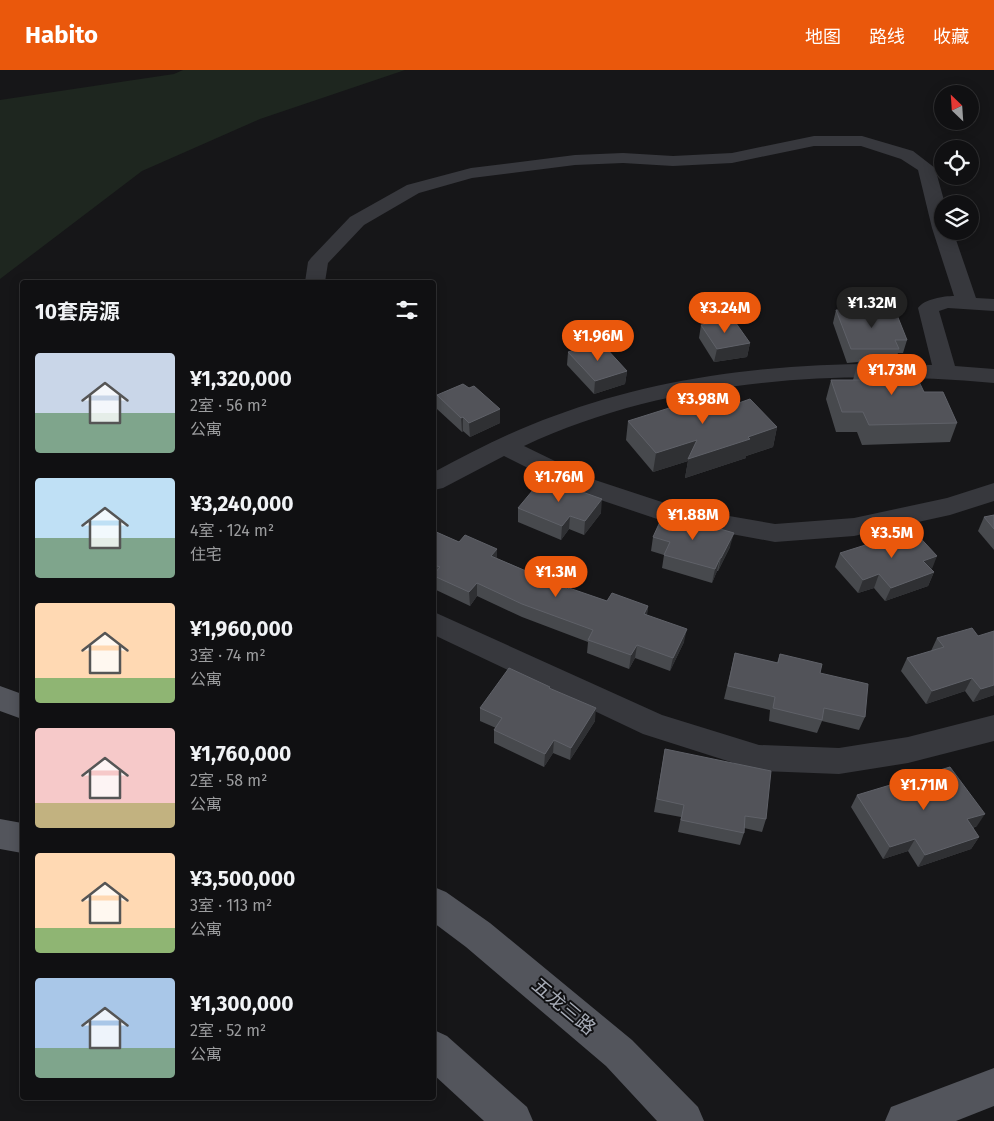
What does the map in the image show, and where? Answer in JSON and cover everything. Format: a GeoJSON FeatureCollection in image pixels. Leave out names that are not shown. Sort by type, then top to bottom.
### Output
{"type":"FeatureCollection","features":[{"type":"Feature","properties":{"kind":"main road"},"geometry":{"type":"LineString","coordinates":[[0,698],[20,706]]}},
{"type":"Feature","properties":{"kind":"main road"},"geometry":{"type":"LineString","coordinates":[[0,834],[20,838]]}},
{"type":"Feature","properties":{"kind":"main road","name":"五龙三路"},"geometry":{"type":"LineString","coordinates":[[436,904],[478,935],[620,1053],[684,1121]]}},
{"type":"Feature","properties":{"kind":"main road"},"geometry":{"type":"LineString","coordinates":[[436,1051],[513,1121]]}},
{"type":"Feature","properties":{"kind":"main road"},"geometry":{"type":"LineString","coordinates":[[905,1121],[994,1087]]}},
{"type":"Feature","properties":{"kind":"lane"},"geometry":{"type":"LineString","coordinates":[[315,280],[318,262],[357,221],[413,189],[471,172],[575,160],[623,158],[673,161],[732,158],[814,141],[862,141],[907,155],[926,168],[934,197]]}},
{"type":"Feature","properties":{"kind":"lane"},"geometry":{"type":"LineString","coordinates":[[946,240],[967,304]]}},
{"type":"Feature","properties":{"kind":"lane"},"geometry":{"type":"LineString","coordinates":[[946,370],[928,308],[947,302],[994,305]]}},
{"type":"Feature","properties":{"kind":"lane"},"geometry":{"type":"LineString","coordinates":[[436,481],[503,446],[581,414],[676,389],[780,375],[882,370],[946,370],[994,376]]}},
{"type":"Feature","properties":{"kind":"lane"},"geometry":{"type":"LineString","coordinates":[[503,446],[583,485],[675,516],[775,533],[854,527],[950,506],[994,492]]}},
{"type":"Feature","properties":{"kind":"lane"},"geometry":{"type":"LineString","coordinates":[[436,624],[654,725],[759,758],[839,761],[908,750],[994,728]]}},
{"type":"Feature","properties":{"kind":"shaded area"},"geometry":{"type":"Polygon","coordinates":[[[183,70],[405,70],[260,119],[142,171],[0,279],[0,100],[174,74],[183,70]]]}},
{"type":"Feature","properties":{"kind":"building"},"geometry":{"type":"Polygon","coordinates":[[[836,310],[895,310],[907,340],[895,340],[899,349],[851,349],[836,310]]]}},
{"type":"Feature","properties":{"kind":"building"},"geometry":{"type":"Polygon","coordinates":[[[733,319],[750,343],[717,349],[701,325],[733,319]]]}},
{"type":"Feature","properties":{"kind":"building"},"geometry":{"type":"Polygon","coordinates":[[[595,344],[600,349],[605,347],[627,371],[595,381],[568,352],[595,344]]]}},
{"type":"Feature","properties":{"kind":"building"},"geometry":{"type":"Polygon","coordinates":[[[859,360],[909,361],[924,392],[943,392],[957,423],[869,425],[863,412],[842,412],[831,380],[866,380],[859,360]]]}},
{"type":"Feature","properties":{"kind":"building"},"geometry":{"type":"Polygon","coordinates":[[[463,384],[469,388],[474,386],[500,409],[469,423],[463,417],[461,418],[437,395],[463,384]]]}},
{"type":"Feature","properties":{"kind":"building"},"geometry":{"type":"Polygon","coordinates":[[[720,392],[733,405],[750,399],[777,427],[748,437],[750,439],[688,459],[697,440],[656,453],[628,421],[720,392]]]}},
{"type":"Feature","properties":{"kind":"building"},"geometry":{"type":"Polygon","coordinates":[[[543,478],[602,499],[585,521],[570,516],[562,526],[518,508],[543,478]]]}},
{"type":"Feature","properties":{"kind":"building"},"geometry":{"type":"Polygon","coordinates":[[[664,513],[734,533],[715,569],[664,555],[670,542],[653,537],[664,513]]]}},
{"type":"Feature","properties":{"kind":"building"},"geometry":{"type":"Polygon","coordinates":[[[994,515],[994,529],[984,517],[994,515]]]}},
{"type":"Feature","properties":{"kind":"building"},"geometry":{"type":"Polygon","coordinates":[[[913,530],[937,556],[923,561],[934,572],[891,588],[879,574],[863,580],[840,553],[913,530]]]}},
{"type":"Feature","properties":{"kind":"building"},"geometry":{"type":"Polygon","coordinates":[[[436,532],[459,542],[465,535],[497,549],[491,556],[568,589],[607,601],[612,593],[648,606],[644,614],[687,629],[673,658],[637,645],[631,655],[588,640],[593,630],[522,604],[477,583],[469,592],[436,577],[436,572],[440,567],[436,566],[436,532]]]}},
{"type":"Feature","properties":{"kind":"building"},"geometry":{"type":"Polygon","coordinates":[[[972,628],[978,636],[994,631],[994,685],[981,689],[972,678],[932,691],[907,658],[944,647],[937,638],[972,628]]]}},
{"type":"Feature","properties":{"kind":"building"},"geometry":{"type":"Polygon","coordinates":[[[735,653],[778,663],[780,654],[822,664],[820,673],[868,684],[865,717],[824,708],[822,720],[773,708],[775,697],[728,686],[735,653]]]}},
{"type":"Feature","properties":{"kind":"building"},"geometry":{"type":"Polygon","coordinates":[[[509,668],[596,708],[571,748],[554,740],[545,754],[494,730],[502,718],[480,708],[509,668]]]}},
{"type":"Feature","properties":{"kind":"building"},"geometry":{"type":"Polygon","coordinates":[[[665,749],[771,771],[766,819],[745,816],[744,833],[681,820],[684,805],[657,799],[665,749]]]}},
{"type":"Feature","properties":{"kind":"building"},"geometry":{"type":"Polygon","coordinates":[[[950,767],[985,814],[967,819],[979,837],[925,855],[915,839],[890,847],[857,795],[950,767]]]}}]}
